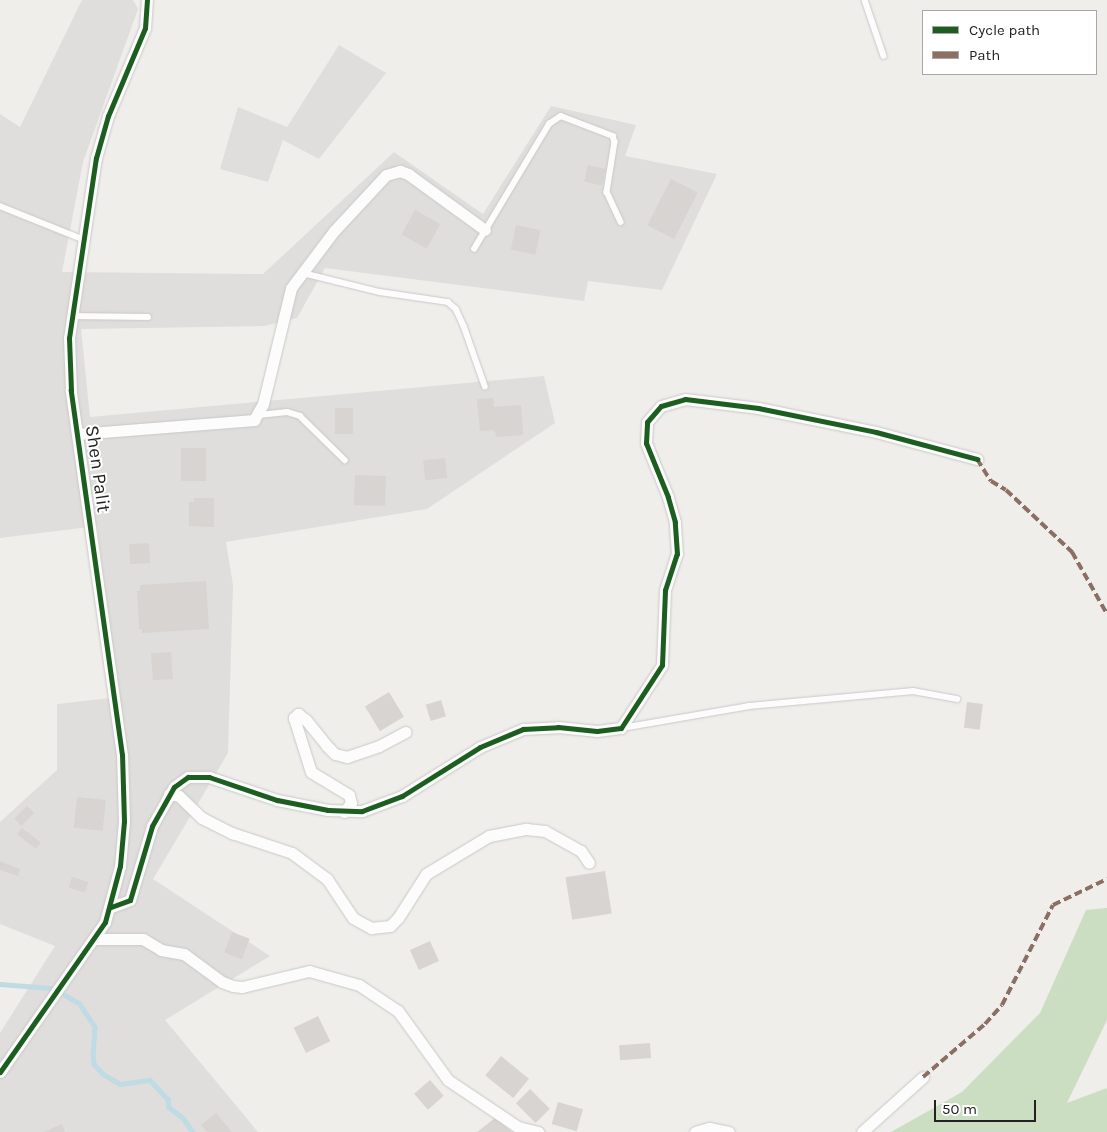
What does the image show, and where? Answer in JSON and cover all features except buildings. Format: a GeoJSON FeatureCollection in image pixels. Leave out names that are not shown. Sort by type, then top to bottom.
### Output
{"type":"FeatureCollection","features":[{"type":"Feature","properties":{"kind":"street","name":"Shen Palit"},"geometry":{"type":"LineString","coordinates":[[0,1072],[92,942],[111,907],[120,866],[124,790],[69,365],[72,316],[82,239],[96,158],[108,116],[145,28],[147,0]]}},
{"type":"Feature","properties":{"kind":"street"},"geometry":{"type":"LineString","coordinates":[[77,434],[244,423],[259,415],[282,334],[286,303],[291,288],[334,231],[386,174],[392,172],[408,174],[485,230]]}},
{"type":"Feature","properties":{"kind":"street"},"geometry":{"type":"LineString","coordinates":[[111,907],[130,900],[152,826],[169,794],[179,781],[199,775],[277,800],[344,812],[362,811],[395,799],[480,747],[523,729],[558,727],[597,731],[621,728],[662,665],[665,590],[677,554],[677,536],[668,498],[646,443],[647,422],[657,409],[672,401],[685,399],[758,408],[876,432],[977,459]]}},
{"type":"Feature","properties":{"kind":"street"},"geometry":{"type":"LineString","coordinates":[[344,812],[351,803],[349,795],[311,772],[294,718],[298,714],[306,720],[326,746],[335,754],[347,757],[372,749],[405,732]]}},
{"type":"Feature","properties":{"kind":"street"},"geometry":{"type":"LineString","coordinates":[[169,794],[179,796],[202,818],[232,833],[292,853],[328,878],[352,918],[371,928],[390,926],[398,918],[426,874],[489,836],[526,829],[545,831],[582,850],[589,863]]}},
{"type":"Feature","properties":{"kind":"street"},"geometry":{"type":"LineString","coordinates":[[92,942],[143,939],[161,950],[184,954],[222,982],[232,986],[242,986],[309,971],[359,984],[398,1011],[448,1080],[518,1126],[538,1132]]}},
{"type":"Feature","properties":{"kind":"street"},"geometry":{"type":"LineString","coordinates":[[862,1132],[923,1077]]}},
{"type":"Feature","properties":{"kind":"street"},"geometry":{"type":"LineString","coordinates":[[695,1132],[709,1128],[729,1132]]}},
{"type":"Feature","properties":{"kind":"lane"},"geometry":{"type":"LineString","coordinates":[[865,0],[884,56]]}},
{"type":"Feature","properties":{"kind":"lane"},"geometry":{"type":"LineString","coordinates":[[474,249],[549,124],[561,116],[613,136],[614,150],[608,192],[621,222]]}},
{"type":"Feature","properties":{"kind":"lane"},"geometry":{"type":"LineString","coordinates":[[0,206],[82,239]]}},
{"type":"Feature","properties":{"kind":"lane"},"geometry":{"type":"LineString","coordinates":[[303,273],[380,292],[448,302],[464,326],[485,386]]}},
{"type":"Feature","properties":{"kind":"lane"},"geometry":{"type":"LineString","coordinates":[[72,316],[148,317]]}},
{"type":"Feature","properties":{"kind":"lane"},"geometry":{"type":"LineString","coordinates":[[259,415],[287,412],[300,416],[345,460]]}},
{"type":"Feature","properties":{"kind":"lane"},"geometry":{"type":"LineString","coordinates":[[621,728],[655,725],[749,706],[913,692],[957,699]]}},
{"type":"Feature","properties":{"kind":"shaded area"},"geometry":{"type":"Polygon","coordinates":[[[82,0],[133,0],[138,9],[83,162],[62,272],[263,274],[394,152],[483,214],[551,106],[636,125],[625,156],[717,174],[662,290],[588,281],[584,301],[325,268],[297,318],[264,326],[81,329],[90,417],[544,376],[555,423],[427,509],[226,542],[233,585],[228,753],[153,879],[270,956],[165,1020],[258,1132],[0,1132],[0,1033],[55,946],[0,924],[0,822],[57,770],[57,704],[119,697],[97,526],[0,538],[0,114],[20,127],[82,0]]]}},
{"type":"Feature","properties":{"kind":"shaded area"},"geometry":{"type":"Polygon","coordinates":[[[339,45],[386,73],[319,159],[283,140],[268,182],[220,169],[238,107],[287,127],[339,45]]]}},
{"type":"Feature","properties":{"kind":"green space"},"geometry":{"type":"Polygon","coordinates":[[[1107,908],[1107,1020],[1067,1103],[1107,1088],[1107,1132],[891,1132],[962,1092],[1040,1013],[1086,910],[1107,908]]]}},
{"type":"Feature","properties":{"kind":"waterway"},"geometry":{"type":"LineString","coordinates":[[0,984],[51,988]]}},
{"type":"Feature","properties":{"kind":"waterway"},"geometry":{"type":"LineString","coordinates":[[65,995],[80,1004],[95,1027],[94,1064],[103,1074],[120,1084],[150,1080],[168,1099],[169,1107],[183,1118],[193,1132]]}},
{"type":"Feature","properties":{"kind":"marked path"},"geometry":{"type":"LineString","coordinates":[[977,459],[991,481],[1006,490],[1072,552],[1107,614]]}},
{"type":"Feature","properties":{"kind":"marked path"},"geometry":{"type":"LineString","coordinates":[[923,1077],[985,1024],[1002,1005],[1053,905],[1107,879]]}},
{"type":"Feature","properties":{"kind":"cycle path"},"geometry":{"type":"LineString","coordinates":[[0,1072],[105,922],[120,866],[124,821],[122,755],[71,390],[69,338],[96,158],[108,116],[145,28],[147,0]]}},
{"type":"Feature","properties":{"kind":"cycle path"},"geometry":{"type":"LineString","coordinates":[[111,907],[130,900],[152,826],[174,787],[188,777],[209,777],[277,800],[328,810],[362,811],[402,796],[480,747],[523,729],[558,727],[597,731],[621,728],[662,665],[665,590],[677,554],[675,522],[668,497],[646,443],[647,422],[661,406],[685,399],[758,408],[876,432],[977,459]]}}]}
